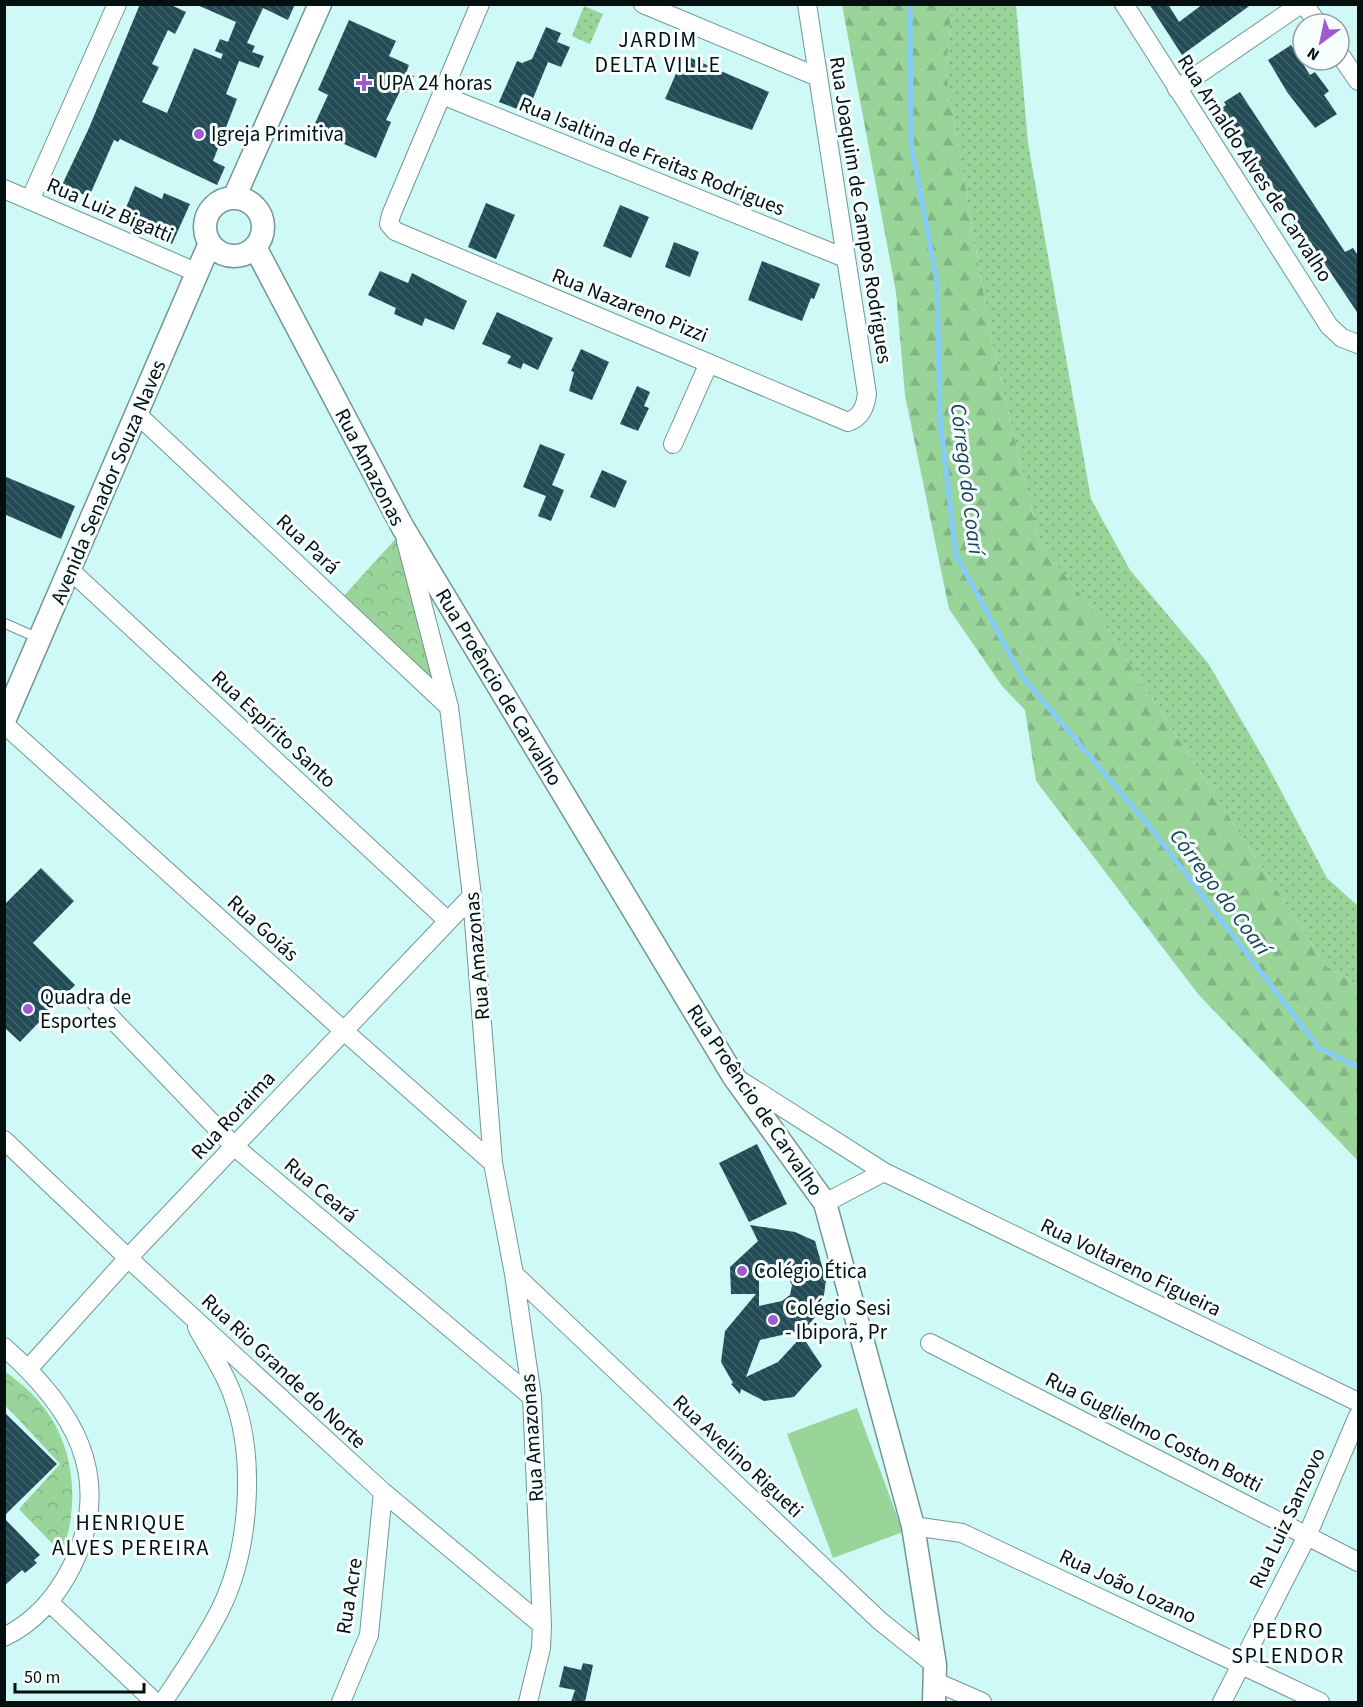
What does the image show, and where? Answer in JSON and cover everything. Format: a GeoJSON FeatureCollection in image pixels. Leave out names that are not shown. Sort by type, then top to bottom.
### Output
{"type":"FeatureCollection","features":[{"type":"Feature","properties":{"kind":"street"},"geometry":{"type":"LineString","coordinates":[[30,200],[117,4]]}},
{"type":"Feature","properties":{"kind":"street"},"geometry":{"type":"LineString","coordinates":[[234,198],[320,4]]}},
{"type":"Feature","properties":{"kind":"street"},"geometry":{"type":"LineString","coordinates":[[442,94],[480,4]]}},
{"type":"Feature","properties":{"kind":"street"},"geometry":{"type":"LineString","coordinates":[[643,4],[818,77]]}},
{"type":"Feature","properties":{"kind":"street","name":"Rua Joaquim de Campos Rodrigues"},"geometry":{"type":"LineString","coordinates":[[807,4],[867,394],[865,407],[856,419]]}},
{"type":"Feature","properties":{"kind":"street","name":"Rua Arnaldo Alves de Carvalho"},"geometry":{"type":"LineString","coordinates":[[1124,4],[1329,326],[1342,338],[1359,344]]}},
{"type":"Feature","properties":{"kind":"street"},"geometry":{"type":"LineString","coordinates":[[1177,89],[1303,4]]}},
{"type":"Feature","properties":{"kind":"street","name":"Rua Nazareno Pizzi"},"geometry":{"type":"LineString","coordinates":[[442,94],[389,224],[402,235],[710,363],[832,417],[848,422],[856,419]]}},
{"type":"Feature","properties":{"kind":"street","name":"Rua Isaltina de Freitas Rodrigues"},"geometry":{"type":"LineString","coordinates":[[442,94],[845,258]]}},
{"type":"Feature","properties":{"kind":"street","name":"Rua Luiz Bigatti"},"geometry":{"type":"LineString","coordinates":[[4,189],[198,273]]}},
{"type":"Feature","properties":{"kind":"street"},"geometry":{"type":"LineString","coordinates":[[234,198],[252,204],[262,220],[263,230],[255,247],[240,255],[231,256],[216,249],[210,243],[205,223],[210,210],[220,201],[234,198]]}},
{"type":"Feature","properties":{"kind":"street","name":"Avenida Senador Souza Naves"},"geometry":{"type":"LineString","coordinates":[[4,723],[210,243]]}},
{"type":"Feature","properties":{"kind":"street","name":"Rua Amazonas"},"geometry":{"type":"LineString","coordinates":[[255,247],[402,526],[449,707],[472,896],[493,1163],[514,1274],[532,1397],[542,1625],[541,1648],[528,1702]]}},
{"type":"Feature","properties":{"kind":"street"},"geometry":{"type":"LineString","coordinates":[[673,444],[710,363]]}},
{"type":"Feature","properties":{"kind":"street","name":"Rua Pará"},"geometry":{"type":"LineString","coordinates":[[137,414],[449,707]]}},
{"type":"Feature","properties":{"kind":"street","name":"Rua Proêncio de Carvalho"},"geometry":{"type":"LineString","coordinates":[[402,526],[734,1077],[825,1203],[913,1526],[935,1683]]}},
{"type":"Feature","properties":{"kind":"street","name":"Rua Espírito Santo"},"geometry":{"type":"LineString","coordinates":[[70,570],[448,921]]}},
{"type":"Feature","properties":{"kind":"street","name":"Rua Goiás"},"geometry":{"type":"LineString","coordinates":[[4,723],[493,1163]]}},
{"type":"Feature","properties":{"kind":"street","name":"Rua Roraima"},"geometry":{"type":"LineString","coordinates":[[29,1368],[128,1258],[472,896]]}},
{"type":"Feature","properties":{"kind":"street","name":"Rua Ceará"},"geometry":{"type":"LineString","coordinates":[[95,1001],[234,1147],[532,1397]]}},
{"type":"Feature","properties":{"kind":"street","name":"Rua Voltareno Figueira"},"geometry":{"type":"LineString","coordinates":[[734,1077],[884,1172],[1359,1402]]}},
{"type":"Feature","properties":{"kind":"street","name":"Rua Rio Grande do Norte"},"geometry":{"type":"LineString","coordinates":[[4,1140],[128,1258],[383,1492],[542,1625]]}},
{"type":"Feature","properties":{"kind":"street"},"geometry":{"type":"LineString","coordinates":[[825,1203],[884,1172]]}},
{"type":"Feature","properties":{"kind":"street","name":"Rua Avelino Rigueti"},"geometry":{"type":"LineString","coordinates":[[514,1274],[880,1621],[935,1683],[982,1702]]}},
{"type":"Feature","properties":{"kind":"street"},"geometry":{"type":"LineString","coordinates":[[163,1702],[192,1659],[221,1608],[238,1554],[246,1507],[245,1443],[233,1395],[190,1315]]}},
{"type":"Feature","properties":{"kind":"street","name":"Rua Guglielmo Coston Botti"},"geometry":{"type":"LineString","coordinates":[[930,1343],[1359,1562]]}},
{"type":"Feature","properties":{"kind":"street"},"geometry":{"type":"LineString","coordinates":[[4,1347],[29,1368],[59,1404],[83,1450],[91,1498],[90,1520],[77,1555],[58,1593],[30,1620],[4,1637]]}},
{"type":"Feature","properties":{"kind":"street","name":"Rua Luiz Sanzovo"},"geometry":{"type":"LineString","coordinates":[[1222,1702],[1307,1536],[1359,1416]]}},
{"type":"Feature","properties":{"kind":"street","name":"Rua Acre"},"geometry":{"type":"LineString","coordinates":[[341,1702],[369,1635],[383,1492]]}},
{"type":"Feature","properties":{"kind":"street","name":"Rua João Lozano"},"geometry":{"type":"LineString","coordinates":[[913,1526],[962,1533],[1320,1702]]}},
{"type":"Feature","properties":{"kind":"street"},"geometry":{"type":"LineString","coordinates":[[49,1602],[155,1702]]}},
{"type":"Feature","properties":{"kind":"lane"},"geometry":{"type":"LineString","coordinates":[[4,623],[40,639]]}},
{"type":"Feature","properties":{"kind":"green space"},"geometry":{"type":"Polygon","coordinates":[[[842,5],[952,5],[946,72],[992,343],[1040,545],[1099,617],[1327,967],[1358,985],[1358,1161],[1198,994],[1036,781],[1025,710],[1002,686],[949,609],[905,395],[896,292],[842,5]]]}},
{"type":"Feature","properties":{"kind":"green space"},"geometry":{"type":"Polygon","coordinates":[[[952,5],[1016,5],[1028,143],[1091,499],[1130,570],[1208,663],[1264,759],[1327,878],[1358,906],[1358,985],[1327,967],[1099,617],[1040,545],[992,343],[946,72],[952,5]]]}},
{"type":"Feature","properties":{"kind":"green space"},"geometry":{"type":"Polygon","coordinates":[[[584,6],[603,14],[590,44],[572,36],[584,6]]]}},
{"type":"Feature","properties":{"kind":"green space"},"geometry":{"type":"Polygon","coordinates":[[[399,535],[434,684],[341,599],[399,535]]]}},
{"type":"Feature","properties":{"kind":"green space"},"geometry":{"type":"Polygon","coordinates":[[[5,1371],[30,1392],[47,1412],[66,1450],[72,1491],[68,1533],[62,1554],[19,1509],[60,1464],[7,1407],[5,1409],[5,1371]]]}},
{"type":"Feature","properties":{"kind":"green space"},"geometry":{"type":"Polygon","coordinates":[[[857,1408],[903,1532],[833,1558],[787,1434],[857,1408]]]}},
{"type":"Feature","properties":{"kind":"building"},"geometry":{"type":"Polygon","coordinates":[[[140,4],[169,4],[186,12],[175,34],[168,30],[152,64],[159,67],[142,102],[167,113],[194,48],[221,59],[223,54],[215,51],[220,39],[228,42],[236,22],[195,4],[295,4],[288,20],[263,8],[247,43],[255,46],[252,52],[264,56],[259,68],[239,61],[226,94],[237,99],[213,161],[225,167],[217,185],[120,139],[118,142],[114,140],[89,197],[62,185],[89,128],[140,4]]]}},
{"type":"Feature","properties":{"kind":"building"},"geometry":{"type":"Polygon","coordinates":[[[1149,4],[1168,4],[1179,22],[1203,4],[1252,4],[1182,55],[1149,4]]]}},
{"type":"Feature","properties":{"kind":"building"},"geometry":{"type":"Polygon","coordinates":[[[349,20],[396,41],[389,56],[409,65],[406,73],[414,76],[406,93],[400,91],[386,120],[391,122],[376,158],[312,130],[328,95],[318,90],[349,20]]]}},
{"type":"Feature","properties":{"kind":"building"},"geometry":{"type":"Polygon","coordinates":[[[546,27],[561,33],[557,42],[570,47],[561,67],[548,62],[527,113],[499,102],[517,61],[522,63],[532,59],[546,27]]]}},
{"type":"Feature","properties":{"kind":"building"},"geometry":{"type":"Polygon","coordinates":[[[1291,45],[1291,72],[1308,72],[1310,75],[1315,72],[1329,91],[1324,95],[1337,114],[1315,128],[1287,92],[1268,60],[1291,45]]]}},
{"type":"Feature","properties":{"kind":"building"},"geometry":{"type":"Polygon","coordinates":[[[684,55],[769,92],[752,130],[665,99],[684,55]]]}},
{"type":"Feature","properties":{"kind":"building"},"geometry":{"type":"Polygon","coordinates":[[[1240,92],[1345,252],[1353,248],[1359,257],[1359,315],[1221,109],[1226,105],[1224,102],[1240,92]]]}},
{"type":"Feature","properties":{"kind":"building"},"geometry":{"type":"Polygon","coordinates":[[[135,186],[162,199],[164,193],[190,204],[172,244],[122,217],[135,186]]]}},
{"type":"Feature","properties":{"kind":"building"},"geometry":{"type":"Polygon","coordinates":[[[486,203],[515,215],[496,259],[468,247],[486,203]]]}},
{"type":"Feature","properties":{"kind":"building"},"geometry":{"type":"Polygon","coordinates":[[[620,205],[649,217],[631,258],[603,246],[620,205]]]}},
{"type":"Feature","properties":{"kind":"building"},"geometry":{"type":"Polygon","coordinates":[[[674,242],[699,252],[690,277],[665,267],[674,242]]]}},
{"type":"Feature","properties":{"kind":"building"},"geometry":{"type":"Polygon","coordinates":[[[762,261],[820,284],[814,299],[811,298],[802,321],[748,300],[762,261]]]}},
{"type":"Feature","properties":{"kind":"building"},"geometry":{"type":"Polygon","coordinates":[[[380,271],[408,283],[412,273],[467,301],[454,330],[425,318],[422,326],[394,314],[396,308],[368,295],[380,271]]]}},
{"type":"Feature","properties":{"kind":"building"},"geometry":{"type":"Polygon","coordinates":[[[497,312],[553,338],[538,370],[523,363],[521,369],[507,363],[511,356],[482,344],[497,312]]]}},
{"type":"Feature","properties":{"kind":"building"},"geometry":{"type":"Polygon","coordinates":[[[581,349],[609,362],[592,400],[569,391],[574,372],[571,371],[581,349]]]}},
{"type":"Feature","properties":{"kind":"building"},"geometry":{"type":"Polygon","coordinates":[[[637,386],[650,392],[644,406],[649,408],[638,431],[620,424],[637,386]]]}},
{"type":"Feature","properties":{"kind":"building"},"geometry":{"type":"Polygon","coordinates":[[[540,444],[565,454],[552,485],[564,490],[551,521],[538,516],[546,496],[523,487],[540,444]]]}},
{"type":"Feature","properties":{"kind":"building"},"geometry":{"type":"Polygon","coordinates":[[[602,470],[627,481],[615,508],[590,497],[602,470]]]}},
{"type":"Feature","properties":{"kind":"building"},"geometry":{"type":"Polygon","coordinates":[[[4,476],[75,506],[61,539],[4,514],[4,476]]]}},
{"type":"Feature","properties":{"kind":"building"},"geometry":{"type":"Polygon","coordinates":[[[41,868],[74,901],[33,943],[75,985],[20,1042],[4,1027],[4,905],[41,868]]]}},
{"type":"Feature","properties":{"kind":"building"},"geometry":{"type":"Polygon","coordinates":[[[757,1144],[787,1204],[749,1222],[719,1163],[757,1144]]]}},
{"type":"Feature","properties":{"kind":"building","name":"Colégio Sesi - Ibiporã, Pr"},"geometry":{"type":"Polygon","coordinates":[[[750,1225],[795,1232],[815,1241],[826,1280],[822,1309],[804,1330],[760,1340],[746,1377],[778,1362],[802,1336],[822,1366],[794,1397],[764,1401],[741,1389],[740,1394],[731,1384],[733,1383],[721,1362],[725,1331],[756,1294],[731,1294],[730,1267],[758,1241],[750,1225]],[[769,1270],[759,1279],[759,1306],[782,1301],[790,1295],[792,1285],[788,1278],[778,1271],[769,1270]]]}},
{"type":"Feature","properties":{"kind":"building"},"geometry":{"type":"Polygon","coordinates":[[[4,1412],[57,1464],[4,1516],[4,1412]]]}},
{"type":"Feature","properties":{"kind":"building"},"geometry":{"type":"Polygon","coordinates":[[[4,1518],[40,1555],[34,1560],[37,1563],[25,1573],[22,1570],[4,1586],[4,1518]]]}},
{"type":"Feature","properties":{"kind":"building"},"geometry":{"type":"Polygon","coordinates":[[[583,1663],[593,1665],[585,1702],[571,1702],[575,1690],[559,1687],[564,1666],[581,1670],[583,1663]]]}},
{"type":"Feature","properties":{"kind":"waterway","name":"Córrego do Coarí"},"geometry":{"type":"LineString","coordinates":[[910,4],[911,143],[937,282],[940,419],[956,555],[1021,675],[1150,827],[1319,1048],[1358,1067]]}},
{"type":"Feature","properties":{"kind":"place","name":"UPA 24 horas"},"geometry":{"type":"Point","coordinates":[364,83]}},
{"type":"Feature","properties":{"kind":"place","name":"Igreja Primitiva"},"geometry":{"type":"Point","coordinates":[199,134]}},
{"type":"Feature","properties":{"kind":"place","name":"Quadra de Esportes"},"geometry":{"type":"Point","coordinates":[28,1009]}},
{"type":"Feature","properties":{"kind":"place","name":"Colégio Ética"},"geometry":{"type":"Point","coordinates":[742,1271]}},
{"type":"Feature","properties":{"kind":"place","name":"Colégio Sesi - Ibiporã, Pr"},"geometry":{"type":"Point","coordinates":[773,1320]}},
{"type":"Feature","properties":{"kind":"district","name":"JARDIM DELTA VILLE"},"geometry":{"type":"Point","coordinates":[658,52]}},
{"type":"Feature","properties":{"kind":"district","name":"HENRIQUE ALVES PEREIRA"},"geometry":{"type":"Point","coordinates":[131,1536]}},
{"type":"Feature","properties":{"kind":"district","name":"PEDRO SPLENDOR"},"geometry":{"type":"Point","coordinates":[1288,1644]}}]}
